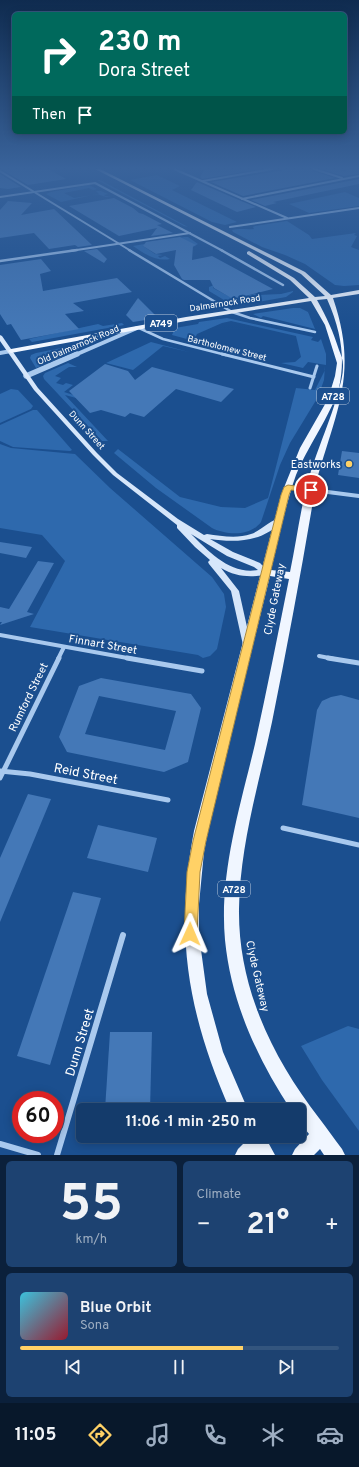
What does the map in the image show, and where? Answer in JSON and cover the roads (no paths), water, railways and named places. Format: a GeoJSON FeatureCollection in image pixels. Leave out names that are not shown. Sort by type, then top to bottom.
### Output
{"type":"FeatureCollection","features":[{"type":"Feature","properties":{"kind":"main road","name":"Clyde Gateway"},"geometry":{"type":"LineString","coordinates":[[193,223],[250,253],[292,279],[313,299],[323,314],[332,335],[340,363],[339,376],[332,399],[304,448],[288,487],[197,851],[192,891],[190,934],[195,980],[206,1025],[224,1076],[236,1103]]}},
{"type":"Feature","properties":{"kind":"main road","name":"Clyde Gateway"},"geometry":{"type":"LineString","coordinates":[[202,223],[291,266],[314,282],[329,297],[343,321],[348,336],[351,364],[349,386],[317,465],[311,490],[237,859],[232,909],[234,951],[250,1018],[292,1103]]}},
{"type":"Feature","properties":{"kind":"main road","name":"Dalmarnock Road"},"geometry":{"type":"LineString","coordinates":[[10,352],[138,328],[359,292]]}},
{"type":"Feature","properties":{"kind":"main road","name":"Dunn Street"},"geometry":{"type":"LineString","coordinates":[[0,337],[40,394],[104,463],[127,484],[175,521],[234,556],[257,565],[266,572]]}},
{"type":"Feature","properties":{"kind":"main road"},"geometry":{"type":"LineString","coordinates":[[202,536],[233,540],[244,539],[262,533],[279,520]]}},
{"type":"Feature","properties":{"kind":"main road","name":"Dunn Street"},"geometry":{"type":"LineString","coordinates":[[175,521],[203,552],[225,566],[242,573],[253,575],[266,572]]}},
{"type":"Feature","properties":{"kind":"main road"},"geometry":{"type":"LineString","coordinates":[[203,552],[228,580],[235,591],[248,646]]}},
{"type":"Feature","properties":{"kind":"main road"},"geometry":{"type":"LineString","coordinates":[[266,572],[294,576]]}},
{"type":"Feature","properties":{"kind":"main road","name":"Clyde Gateway"},"geometry":{"type":"LineString","coordinates":[[306,1119],[321,1135],[336,1155]]}},
{"type":"Feature","properties":{"kind":"main road"},"geometry":{"type":"LineString","coordinates":[[301,1155],[321,1135]]}},
{"type":"Feature","properties":{"kind":"street"},"geometry":{"type":"LineString","coordinates":[[85,223],[232,312],[250,318],[316,332]]}},
{"type":"Feature","properties":{"kind":"street"},"geometry":{"type":"LineString","coordinates":[[171,223],[266,274],[283,285]]}},
{"type":"Feature","properties":{"kind":"street"},"geometry":{"type":"LineString","coordinates":[[230,227],[256,223]]}},
{"type":"Feature","properties":{"kind":"street"},"geometry":{"type":"LineString","coordinates":[[0,261],[190,233]]}},
{"type":"Feature","properties":{"kind":"street","name":"Old Dalmarnock Road"},"geometry":{"type":"LineString","coordinates":[[26,376],[138,328]]}},
{"type":"Feature","properties":{"kind":"street","name":"Bartholomew Street"},"geometry":{"type":"LineString","coordinates":[[138,328],[163,339],[314,377]]}},
{"type":"Feature","properties":{"kind":"street","name":"Dalmarnock Road"},"geometry":{"type":"LineString","coordinates":[[0,354],[10,352]]}},
{"type":"Feature","properties":{"kind":"street"},"geometry":{"type":"LineString","coordinates":[[310,388],[317,366]]}},
{"type":"Feature","properties":{"kind":"street"},"geometry":{"type":"LineString","coordinates":[[288,487],[359,496]]}},
{"type":"Feature","properties":{"kind":"street","name":"Finnart Street"},"geometry":{"type":"LineString","coordinates":[[0,635],[202,671]]}},
{"type":"Feature","properties":{"kind":"street","name":"Rumford Street"},"geometry":{"type":"LineString","coordinates":[[0,778],[2,771],[64,647]]}},
{"type":"Feature","properties":{"kind":"street"},"geometry":{"type":"LineString","coordinates":[[319,656],[359,663]]}},
{"type":"Feature","properties":{"kind":"street","name":"Reid Street"},"geometry":{"type":"LineString","coordinates":[[2,771],[30,774],[168,800]]}},
{"type":"Feature","properties":{"kind":"street"},"geometry":{"type":"LineString","coordinates":[[283,828],[359,845]]}},
{"type":"Feature","properties":{"kind":"street","name":"Dunn Street"},"geometry":{"type":"LineString","coordinates":[[57,1155],[123,935]]}},
{"type":"Feature","properties":{"kind":"street"},"geometry":{"type":"LineString","coordinates":[[0,1144],[38,1155]]}},
{"type":"Feature","properties":{"kind":"place","name":"Eastworks"},"geometry":{"type":"Point","coordinates":[349,464]}}]}
